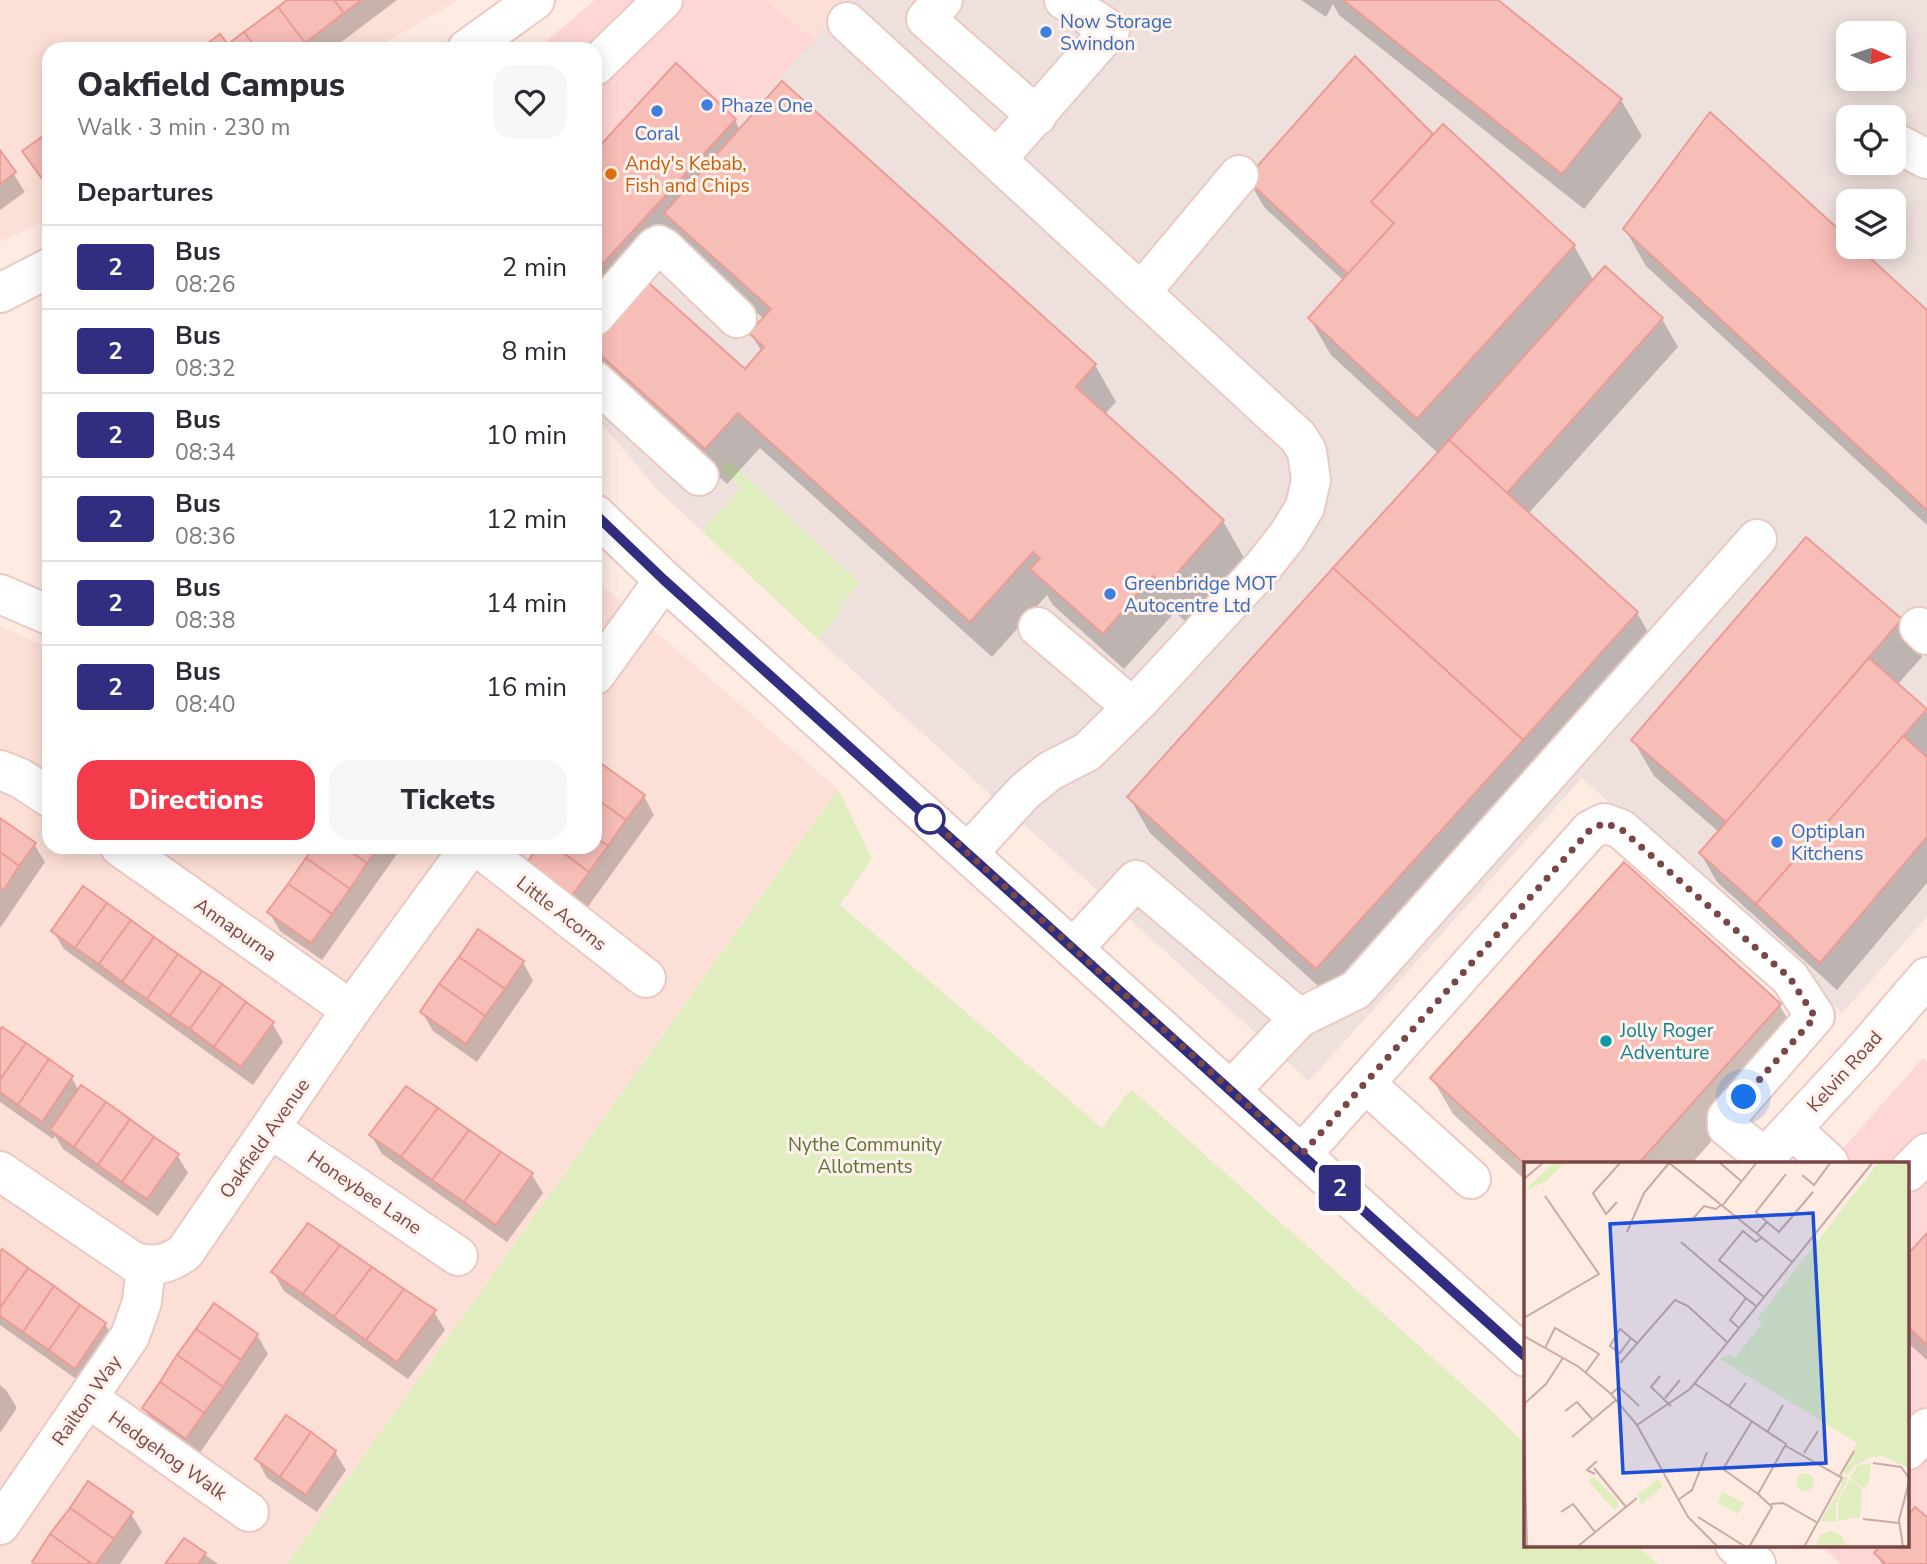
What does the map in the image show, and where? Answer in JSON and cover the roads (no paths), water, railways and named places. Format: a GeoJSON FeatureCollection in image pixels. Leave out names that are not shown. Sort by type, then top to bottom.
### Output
{"type":"FeatureCollection","features":[{"type":"Feature","properties":{"kind":"street"},"geometry":{"type":"LineString","coordinates":[[477,42],[535,0]]}},
{"type":"Feature","properties":{"kind":"street"},"geometry":{"type":"LineString","coordinates":[[602,59],[663,0]]}},
{"type":"Feature","properties":{"kind":"street"},"geometry":{"type":"LineString","coordinates":[[943,0],[926,19],[1037,116]]}},
{"type":"Feature","properties":{"kind":"street"},"geometry":{"type":"LineString","coordinates":[[997,159],[1110,30],[1064,0]]}},
{"type":"Feature","properties":{"kind":"street"},"geometry":{"type":"LineString","coordinates":[[847,22],[1298,437],[1307,451],[1311,480],[1305,507],[1289,535],[1262,568],[1087,752],[1050,771],[1024,792],[968,853]]}},
{"type":"Feature","properties":{"kind":"street"},"geometry":{"type":"LineString","coordinates":[[1906,148],[1927,159]]}},
{"type":"Feature","properties":{"kind":"street"},"geometry":{"type":"LineString","coordinates":[[1141,292],[1239,175]]}},
{"type":"Feature","properties":{"kind":"street"},"geometry":{"type":"LineString","coordinates":[[602,308],[654,247],[659,245],[737,318]]}},
{"type":"Feature","properties":{"kind":"street"},"geometry":{"type":"LineString","coordinates":[[0,293],[42,272]]}},
{"type":"Feature","properties":{"kind":"street"},"geometry":{"type":"LineString","coordinates":[[602,387],[699,477]]}},
{"type":"Feature","properties":{"kind":"street"},"geometry":{"type":"LineString","coordinates":[[602,521],[664,580],[1524,1355]]}},
{"type":"Feature","properties":{"kind":"street"},"geometry":{"type":"LineString","coordinates":[[1231,1090],[1299,1018],[1356,990],[1757,538]]}},
{"type":"Feature","properties":{"kind":"street"},"geometry":{"type":"LineString","coordinates":[[602,665],[664,580]]}},
{"type":"Feature","properties":{"kind":"street"},"geometry":{"type":"LineString","coordinates":[[0,594],[42,612]]}},
{"type":"Feature","properties":{"kind":"street"},"geometry":{"type":"LineString","coordinates":[[1038,627],[1132,707]]}},
{"type":"Feature","properties":{"kind":"street"},"geometry":{"type":"LineString","coordinates":[[0,771],[20,778],[42,792]]}},
{"type":"Feature","properties":{"kind":"street"},"geometry":{"type":"LineString","coordinates":[[1302,1154],[1590,830],[1604,823],[1621,829],[1790,978],[1815,1017],[1860,1055]]}},
{"type":"Feature","properties":{"kind":"street","name":"Annapurna"},"geometry":{"type":"LineString","coordinates":[[130,854],[351,1010]]}},
{"type":"Feature","properties":{"kind":"street","name":"Oakfield Avenue"},"geometry":{"type":"LineString","coordinates":[[146,1265],[164,1264],[185,1252],[351,1010],[465,854]]}},
{"type":"Feature","properties":{"kind":"street","name":"Little Acorns"},"geometry":{"type":"LineString","coordinates":[[487,854],[646,978]]}},
{"type":"Feature","properties":{"kind":"street"},"geometry":{"type":"LineString","coordinates":[[1074,948],[1136,880],[1299,1018]]}},
{"type":"Feature","properties":{"kind":"street","name":"Kelvin Road"},"geometry":{"type":"LineString","coordinates":[[1763,1161],[1927,977]]}},
{"type":"Feature","properties":{"kind":"street"},"geometry":{"type":"LineString","coordinates":[[1763,1161],[1727,1127],[1727,1117],[1815,1017]]}},
{"type":"Feature","properties":{"kind":"street"},"geometry":{"type":"LineString","coordinates":[[1366,1084],[1471,1179]]}},
{"type":"Feature","properties":{"kind":"street","name":"Honeybee Lane"},"geometry":{"type":"LineString","coordinates":[[271,1129],[458,1256]]}},
{"type":"Feature","properties":{"kind":"street"},"geometry":{"type":"LineString","coordinates":[[1792,1129],[1828,1162]]}},
{"type":"Feature","properties":{"kind":"street"},"geometry":{"type":"LineString","coordinates":[[1910,1170],[1927,1153]]}},
{"type":"Feature","properties":{"kind":"street"},"geometry":{"type":"LineString","coordinates":[[0,1171],[134,1262],[146,1265]]}},
{"type":"Feature","properties":{"kind":"street","name":"Railton Way"},"geometry":{"type":"LineString","coordinates":[[0,1525],[130,1336],[138,1319],[146,1282],[146,1265]]}},
{"type":"Feature","properties":{"kind":"street","name":"Hedgehog Walk"},"geometry":{"type":"LineString","coordinates":[[88,1398],[248,1512]]}},
{"type":"Feature","properties":{"kind":"street"},"geometry":{"type":"LineString","coordinates":[[1910,1404],[1927,1420]]}},
{"type":"Feature","properties":{"kind":"street"},"geometry":{"type":"LineString","coordinates":[[1910,1448],[1927,1429]]}},
{"type":"Feature","properties":{"kind":"street"},"geometry":{"type":"LineString","coordinates":[[1736,1546],[1756,1564]]}},
{"type":"Feature","properties":{"kind":"place","name":"Now Storage Swindon"},"geometry":{"type":"Point","coordinates":[1046,32]}},
{"type":"Feature","properties":{"kind":"place","name":"Phaze One"},"geometry":{"type":"Point","coordinates":[707,105]}},
{"type":"Feature","properties":{"kind":"place","name":"Coral"},"geometry":{"type":"Point","coordinates":[657,111]}},
{"type":"Feature","properties":{"kind":"place","name":"Andy's Kebab, Fish and Chips"},"geometry":{"type":"Point","coordinates":[611,174]}},
{"type":"Feature","properties":{"kind":"place","name":"Greenbridge MOT Autocentre Ltd"},"geometry":{"type":"Point","coordinates":[1110,594]}},
{"type":"Feature","properties":{"kind":"place","name":"Optiplan Kitchens"},"geometry":{"type":"Point","coordinates":[1777,842]}},
{"type":"Feature","properties":{"kind":"place","name":"Jolly Roger Adventure"},"geometry":{"type":"Point","coordinates":[1606,1041]}},
{"type":"Feature","properties":{"kind":"park label","name":"Nythe Community Allotments"},"geometry":{"type":"Point","coordinates":[865,1155]}}]}
